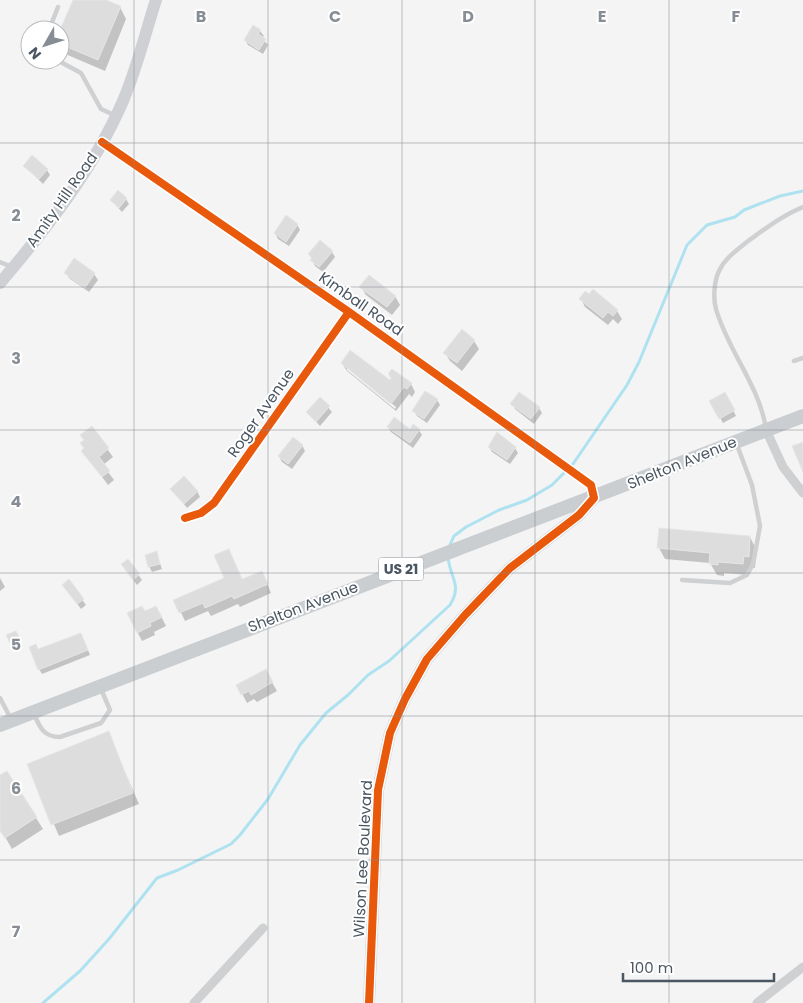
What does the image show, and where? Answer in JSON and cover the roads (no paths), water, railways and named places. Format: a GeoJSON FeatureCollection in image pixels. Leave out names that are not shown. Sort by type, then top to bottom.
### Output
{"type":"FeatureCollection","features":[{"type":"Feature","properties":{"kind":"main road","name":"Shelton Avenue"},"geometry":{"type":"LineString","coordinates":[[6,722],[449,551],[594,498],[803,416]]}},
{"type":"Feature","properties":{"kind":"street","name":"Amity Hill Road"},"geometry":{"type":"LineString","coordinates":[[0,283],[68,196],[102,142],[139,60],[156,0]]}},
{"type":"Feature","properties":{"kind":"street","name":"Kimball Road"},"geometry":{"type":"LineString","coordinates":[[102,142],[349,312],[591,485],[594,498]]}},
{"type":"Feature","properties":{"kind":"street","name":"Roger Avenue"},"geometry":{"type":"LineString","coordinates":[[185,518],[202,513],[214,503],[349,312]]}},
{"type":"Feature","properties":{"kind":"street"},"geometry":{"type":"LineString","coordinates":[[766,430],[783,467],[803,493]]}},
{"type":"Feature","properties":{"kind":"street","name":"Wilson Lee Boulevard"},"geometry":{"type":"LineString","coordinates":[[370,1003],[378,790],[390,733],[405,698],[427,660],[465,615],[510,568],[578,515],[594,498]]}},
{"type":"Feature","properties":{"kind":"street"},"geometry":{"type":"LineString","coordinates":[[194,1003],[263,928]]}},
{"type":"Feature","properties":{"kind":"street"},"geometry":{"type":"LineString","coordinates":[[757,1003],[803,967]]}},
{"type":"Feature","properties":{"kind":"lane"},"geometry":{"type":"LineString","coordinates":[[53,20],[58,7]]}},
{"type":"Feature","properties":{"kind":"lane"},"geometry":{"type":"LineString","coordinates":[[70,67],[81,73],[101,109],[115,116]]}},
{"type":"Feature","properties":{"kind":"lane"},"geometry":{"type":"LineString","coordinates":[[766,430],[763,410],[753,385],[715,308],[715,290],[718,272],[731,254],[791,212],[803,207]]}},
{"type":"Feature","properties":{"kind":"lane"},"geometry":{"type":"LineString","coordinates":[[0,262],[13,267]]}},
{"type":"Feature","properties":{"kind":"lane"},"geometry":{"type":"LineString","coordinates":[[794,361],[803,358]]}},
{"type":"Feature","properties":{"kind":"lane"},"geometry":{"type":"LineString","coordinates":[[682,580],[730,583],[747,576],[754,564],[760,526],[752,485],[736,441]]}},
{"type":"Feature","properties":{"kind":"lane"},"geometry":{"type":"LineString","coordinates":[[33,712],[41,730],[53,737],[60,738],[101,723],[110,710],[100,686]]}},
{"type":"Feature","properties":{"kind":"lane"},"geometry":{"type":"LineString","coordinates":[[0,698],[6,722]]}},
{"type":"Feature","properties":{"kind":"waterway"},"geometry":{"type":"LineString","coordinates":[[449,547],[454,536],[466,527],[499,510],[527,500],[552,485],[573,464],[627,385],[639,362],[687,245],[707,225],[735,217],[744,210],[780,196],[803,191]]}},
{"type":"Feature","properties":{"kind":"waterway"},"geometry":{"type":"LineString","coordinates":[[43,1003],[80,971],[109,939],[157,878],[231,844],[268,799],[300,745],[326,713],[368,675],[389,661],[450,605],[454,598],[455,586],[448,556]]}}]}
